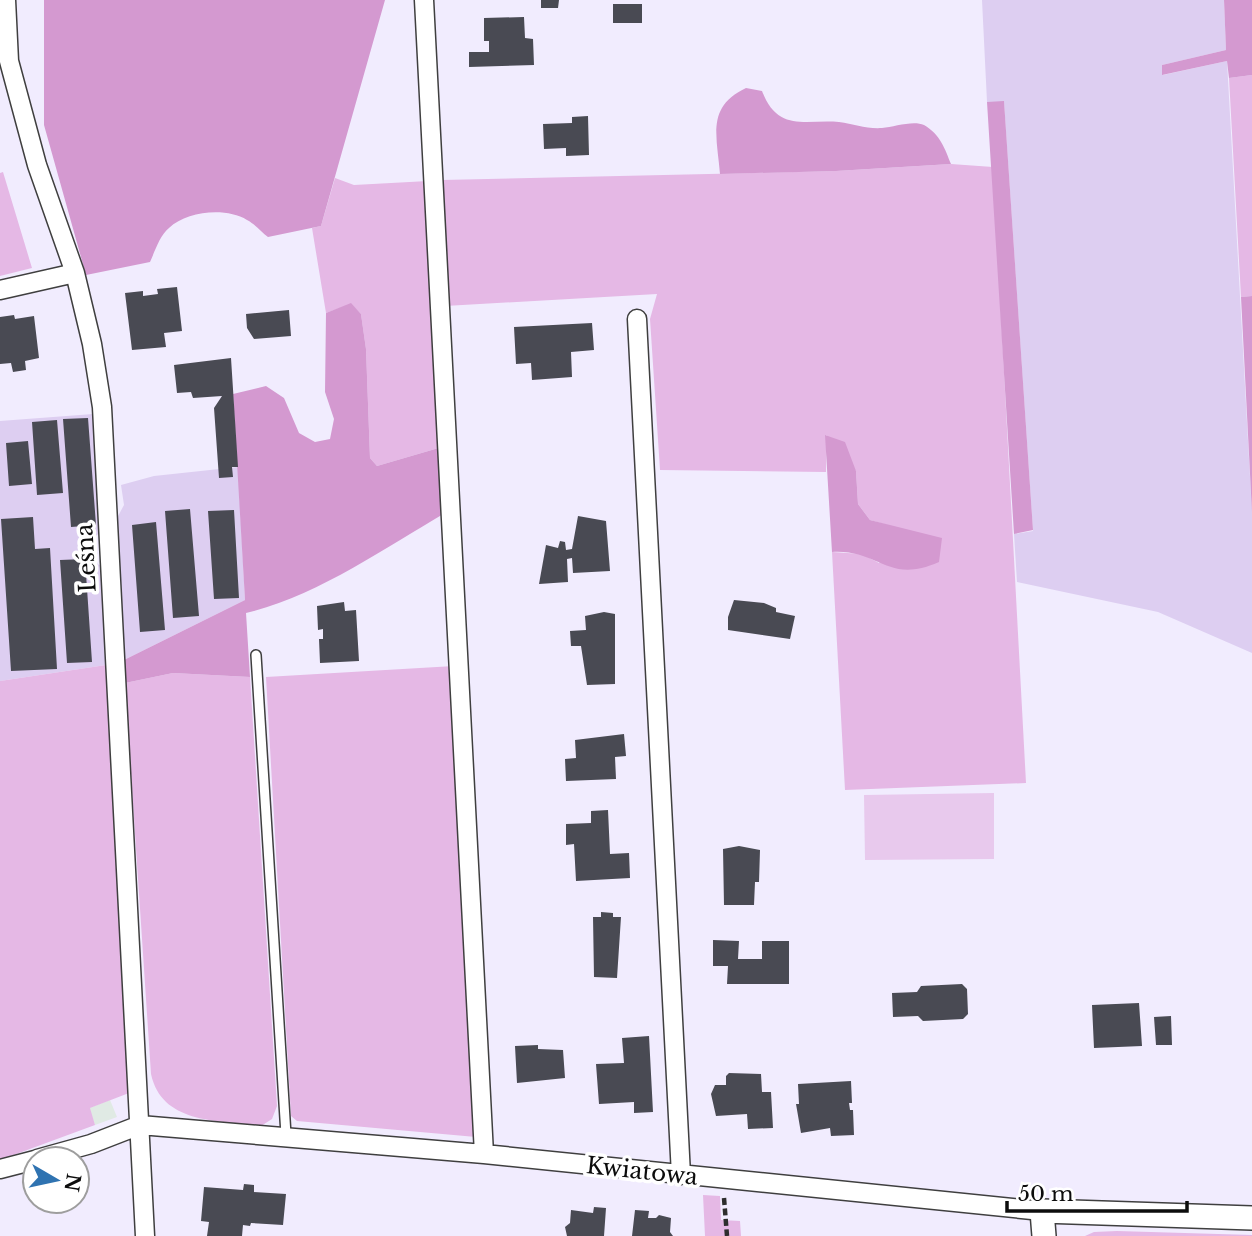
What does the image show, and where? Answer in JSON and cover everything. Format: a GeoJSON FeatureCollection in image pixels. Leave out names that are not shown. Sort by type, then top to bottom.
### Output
{"type":"FeatureCollection","features":[{"type":"Feature","properties":{"kind":"street","name":"Leśna"},"geometry":{"type":"LineString","coordinates":[[6,0],[9,61],[37,165],[75,273],[92,344],[102,407],[145,1236]]}},
{"type":"Feature","properties":{"kind":"street"},"geometry":{"type":"LineString","coordinates":[[424,0],[484,1154]]}},
{"type":"Feature","properties":{"kind":"street"},"geometry":{"type":"LineString","coordinates":[[0,290],[75,273]]}},
{"type":"Feature","properties":{"kind":"street"},"geometry":{"type":"LineString","coordinates":[[638,319],[681,1175]]}},
{"type":"Feature","properties":{"kind":"street","name":"Kwiatowa"},"geometry":{"type":"LineString","coordinates":[[87,1145],[140,1125],[286,1135],[1042,1211],[1252,1218]]}},
{"type":"Feature","properties":{"kind":"street","name":"Kwiatowa"},"geometry":{"type":"LineString","coordinates":[[0,1170],[21,1164]]}},
{"type":"Feature","properties":{"kind":"street"},"geometry":{"type":"LineString","coordinates":[[1042,1211],[1044,1236]]}},
{"type":"Feature","properties":{"kind":"lane"},"geometry":{"type":"LineString","coordinates":[[256,655],[286,1135]]}},
{"type":"Feature","properties":{"kind":"path"},"geometry":{"type":"LineString","coordinates":[[723,1180],[727,1236]]}},
{"type":"Feature","properties":{"kind":"shaded area"},"geometry":{"type":"Polygon","coordinates":[[[44,0],[385,0],[321,226],[268,237],[238,216],[218,212],[196,215],[177,222],[166,231],[150,262],[86,275],[44,125],[44,0]]]}},
{"type":"Feature","properties":{"kind":"shaded area"},"geometry":{"type":"Polygon","coordinates":[[[982,0],[1224,0],[1226,50],[1162,65],[1163,75],[1227,61],[1252,513],[1252,653],[1158,612],[1017,582],[1014,534],[1033,531],[1004,102],[987,102],[982,0]]]}},
{"type":"Feature","properties":{"kind":"shaded area"},"geometry":{"type":"Polygon","coordinates":[[[1224,0],[1252,0],[1252,75],[1229,78],[1227,61],[1162,75],[1162,65],[1226,50],[1224,0]]]}},
{"type":"Feature","properties":{"kind":"shaded area"},"geometry":{"type":"Polygon","coordinates":[[[1252,75],[1252,296],[1241,297],[1229,78],[1252,75]]]}},
{"type":"Feature","properties":{"kind":"shaded area"},"geometry":{"type":"Polygon","coordinates":[[[746,88],[762,91],[776,113],[794,121],[839,122],[876,128],[909,123],[924,125],[938,137],[951,164],[720,174],[716,135],[719,114],[733,96],[746,88]]]}},
{"type":"Feature","properties":{"kind":"shaded area"},"geometry":{"type":"Polygon","coordinates":[[[1004,101],[1033,530],[1014,534],[987,102],[1004,101]]]}},
{"type":"Feature","properties":{"kind":"shaded area"},"geometry":{"type":"Polygon","coordinates":[[[951,164],[993,167],[1026,783],[845,790],[832,552],[862,554],[879,563],[898,528],[870,520],[858,504],[856,471],[826,435],[826,472],[660,470],[650,319],[657,294],[445,306],[442,180],[836,171],[951,164]]]}},
{"type":"Feature","properties":{"kind":"shaded area"},"geometry":{"type":"Polygon","coordinates":[[[3,172],[32,268],[0,276],[0,173],[3,172]]]}},
{"type":"Feature","properties":{"kind":"shaded area"},"geometry":{"type":"Polygon","coordinates":[[[335,178],[354,185],[428,181],[442,447],[377,466],[370,458],[366,349],[361,314],[351,304],[326,313],[312,228],[321,226],[335,178]]]}},
{"type":"Feature","properties":{"kind":"shaded area"},"geometry":{"type":"Polygon","coordinates":[[[1252,296],[1252,513],[1241,297],[1252,296]]]}},
{"type":"Feature","properties":{"kind":"shaded area"},"geometry":{"type":"Polygon","coordinates":[[[351,303],[361,314],[366,349],[370,458],[377,466],[442,447],[445,513],[323,584],[272,606],[246,613],[250,677],[173,673],[125,683],[124,660],[245,600],[233,394],[266,386],[284,398],[299,433],[315,442],[330,439],[334,419],[325,392],[326,313],[351,303]]]}},
{"type":"Feature","properties":{"kind":"shaded area"},"geometry":{"type":"Polygon","coordinates":[[[93,414],[100,532],[93,539],[93,561],[101,566],[106,665],[0,681],[0,421],[93,414]]]}},
{"type":"Feature","properties":{"kind":"shaded area"},"geometry":{"type":"Polygon","coordinates":[[[825,435],[845,442],[856,471],[858,504],[870,520],[942,538],[939,562],[907,570],[862,556],[832,552],[825,435]]]}},
{"type":"Feature","properties":{"kind":"shaded area"},"geometry":{"type":"Polygon","coordinates":[[[238,467],[245,600],[124,660],[117,518],[124,505],[121,485],[154,476],[238,467]]]}},
{"type":"Feature","properties":{"kind":"shaded area"},"geometry":{"type":"Polygon","coordinates":[[[106,665],[129,1093],[90,1108],[95,1125],[41,1145],[21,1145],[21,1152],[0,1160],[0,681],[106,665]]]}},
{"type":"Feature","properties":{"kind":"shaded area"},"geometry":{"type":"Polygon","coordinates":[[[454,666],[476,1137],[297,1121],[291,1116],[266,677],[454,666]]]}},
{"type":"Feature","properties":{"kind":"shaded area"},"geometry":{"type":"Polygon","coordinates":[[[173,673],[250,677],[277,1106],[272,1119],[261,1126],[211,1120],[180,1111],[167,1103],[157,1091],[151,1074],[125,683],[173,673]]]}},
{"type":"Feature","properties":{"kind":"shaded area"},"geometry":{"type":"Polygon","coordinates":[[[994,793],[994,859],[865,860],[864,795],[994,793]]]}},
{"type":"Feature","properties":{"kind":"shaded area"},"geometry":{"type":"Polygon","coordinates":[[[110,1100],[117,1117],[95,1125],[89,1108],[110,1100]]]}},
{"type":"Feature","properties":{"kind":"shaded area"},"geometry":{"type":"Polygon","coordinates":[[[703,1195],[720,1196],[721,1220],[740,1221],[741,1236],[705,1236],[703,1195]]]}},
{"type":"Feature","properties":{"kind":"shaded area"},"geometry":{"type":"Polygon","coordinates":[[[1094,1232],[1252,1236],[1085,1236],[1094,1232]]]}},
{"type":"Feature","properties":{"kind":"building"},"geometry":{"type":"Polygon","coordinates":[[[541,0],[559,0],[558,8],[541,8],[541,0]]]}},
{"type":"Feature","properties":{"kind":"building"},"geometry":{"type":"Polygon","coordinates":[[[613,4],[642,4],[642,23],[613,23],[613,4]]]}},
{"type":"Feature","properties":{"kind":"building"},"geometry":{"type":"Polygon","coordinates":[[[524,17],[525,38],[533,39],[534,65],[469,67],[469,52],[489,52],[489,41],[484,41],[484,18],[524,17]]]}},
{"type":"Feature","properties":{"kind":"building"},"geometry":{"type":"Polygon","coordinates":[[[588,116],[589,155],[566,156],[566,148],[544,149],[543,124],[572,123],[572,117],[588,116]]]}},
{"type":"Feature","properties":{"kind":"building"},"geometry":{"type":"Polygon","coordinates":[[[177,287],[182,331],[164,333],[166,347],[132,350],[125,293],[143,291],[143,296],[158,294],[157,289],[177,287]]]}},
{"type":"Feature","properties":{"kind":"building"},"geometry":{"type":"Polygon","coordinates":[[[289,310],[291,336],[254,339],[247,328],[246,314],[289,310]]]}},
{"type":"Feature","properties":{"kind":"building"},"geometry":{"type":"Polygon","coordinates":[[[14,315],[15,319],[34,316],[39,358],[25,361],[26,370],[13,372],[11,363],[0,364],[0,317],[14,315]]]}},
{"type":"Feature","properties":{"kind":"building"},"geometry":{"type":"Polygon","coordinates":[[[592,323],[594,350],[571,352],[572,377],[532,380],[531,363],[516,364],[514,327],[592,323]]]}},
{"type":"Feature","properties":{"kind":"building"},"geometry":{"type":"Polygon","coordinates":[[[231,358],[238,467],[232,467],[233,477],[219,478],[214,408],[222,396],[193,398],[191,392],[177,393],[174,365],[231,358]]]}},
{"type":"Feature","properties":{"kind":"building"},"geometry":{"type":"Polygon","coordinates":[[[88,418],[96,525],[71,527],[63,419],[88,418]]]}},
{"type":"Feature","properties":{"kind":"building"},"geometry":{"type":"Polygon","coordinates":[[[57,420],[63,493],[37,495],[32,422],[57,420]]]}},
{"type":"Feature","properties":{"kind":"building"},"geometry":{"type":"Polygon","coordinates":[[[28,441],[32,484],[9,486],[6,443],[28,441]]]}},
{"type":"Feature","properties":{"kind":"building"},"geometry":{"type":"Polygon","coordinates":[[[190,509],[199,616],[173,618],[165,511],[190,509]]]}},
{"type":"Feature","properties":{"kind":"building"},"geometry":{"type":"Polygon","coordinates":[[[234,510],[239,598],[214,599],[208,511],[234,510]]]}},
{"type":"Feature","properties":{"kind":"building"},"geometry":{"type":"Polygon","coordinates":[[[578,516],[606,521],[610,571],[573,573],[572,558],[567,559],[568,582],[539,584],[546,545],[558,548],[560,541],[565,542],[566,550],[572,549],[578,516]]]}},
{"type":"Feature","properties":{"kind":"building"},"geometry":{"type":"Polygon","coordinates":[[[33,517],[35,549],[50,548],[57,669],[11,671],[1,519],[33,517]]]}},
{"type":"Feature","properties":{"kind":"building"},"geometry":{"type":"Polygon","coordinates":[[[156,522],[165,630],[140,632],[132,525],[156,522]]]}},
{"type":"Feature","properties":{"kind":"building"},"geometry":{"type":"Polygon","coordinates":[[[85,559],[92,662],[67,663],[60,560],[85,559]]]}},
{"type":"Feature","properties":{"kind":"building"},"geometry":{"type":"Polygon","coordinates":[[[734,600],[764,603],[776,608],[776,612],[795,616],[790,639],[728,630],[728,617],[734,600]]]}},
{"type":"Feature","properties":{"kind":"building"},"geometry":{"type":"Polygon","coordinates":[[[344,602],[345,611],[356,610],[359,661],[320,663],[319,639],[323,639],[323,629],[318,630],[317,606],[344,602]]]}},
{"type":"Feature","properties":{"kind":"building"},"geometry":{"type":"Polygon","coordinates":[[[604,612],[615,614],[615,684],[587,685],[581,646],[571,646],[570,631],[586,630],[585,616],[604,612]]]}},
{"type":"Feature","properties":{"kind":"building"},"geometry":{"type":"Polygon","coordinates":[[[624,734],[626,756],[615,757],[616,779],[566,781],[565,759],[576,758],[575,740],[624,734]]]}},
{"type":"Feature","properties":{"kind":"building"},"geometry":{"type":"Polygon","coordinates":[[[608,810],[610,854],[629,853],[630,878],[576,881],[574,844],[566,845],[566,824],[591,823],[591,811],[608,810]]]}},
{"type":"Feature","properties":{"kind":"building"},"geometry":{"type":"Polygon","coordinates":[[[739,846],[760,850],[759,882],[755,882],[754,905],[724,905],[723,849],[739,846]]]}},
{"type":"Feature","properties":{"kind":"building"},"geometry":{"type":"Polygon","coordinates":[[[601,912],[621,917],[617,978],[594,977],[593,917],[601,917],[601,912]]]}},
{"type":"Feature","properties":{"kind":"building"},"geometry":{"type":"Polygon","coordinates":[[[713,940],[739,941],[738,959],[762,959],[762,941],[789,941],[789,984],[727,984],[728,966],[713,966],[713,940]]]}},
{"type":"Feature","properties":{"kind":"building"},"geometry":{"type":"Polygon","coordinates":[[[962,984],[967,989],[968,1014],[963,1019],[923,1021],[918,1016],[893,1017],[892,993],[917,992],[921,986],[962,984]]]}},
{"type":"Feature","properties":{"kind":"building"},"geometry":{"type":"Polygon","coordinates":[[[1139,1003],[1142,1046],[1094,1048],[1092,1005],[1139,1003]]]}},
{"type":"Feature","properties":{"kind":"building"},"geometry":{"type":"Polygon","coordinates":[[[1171,1016],[1172,1045],[1156,1045],[1154,1017],[1171,1016]]]}},
{"type":"Feature","properties":{"kind":"building"},"geometry":{"type":"Polygon","coordinates":[[[649,1036],[653,1112],[634,1113],[634,1102],[599,1104],[596,1064],[624,1063],[622,1038],[649,1036]]]}},
{"type":"Feature","properties":{"kind":"building"},"geometry":{"type":"Polygon","coordinates":[[[538,1045],[538,1049],[563,1050],[565,1078],[517,1083],[515,1046],[538,1045]]]}},
{"type":"Feature","properties":{"kind":"building"},"geometry":{"type":"Polygon","coordinates":[[[729,1073],[761,1074],[762,1092],[771,1092],[773,1128],[748,1129],[747,1114],[716,1116],[711,1094],[715,1085],[726,1085],[726,1076],[729,1073]]]}},
{"type":"Feature","properties":{"kind":"building"},"geometry":{"type":"Polygon","coordinates":[[[851,1081],[852,1103],[849,1103],[850,1110],[853,1110],[854,1135],[831,1136],[830,1128],[801,1133],[796,1104],[799,1104],[798,1084],[851,1081]]]}},
{"type":"Feature","properties":{"kind":"building"},"geometry":{"type":"Polygon","coordinates":[[[244,1184],[254,1185],[254,1192],[286,1194],[283,1225],[251,1223],[250,1226],[243,1225],[242,1236],[207,1236],[209,1222],[201,1221],[204,1187],[243,1190],[244,1184]]]}},
{"type":"Feature","properties":{"kind":"building"},"geometry":{"type":"Polygon","coordinates":[[[594,1207],[606,1208],[604,1236],[567,1236],[565,1227],[570,1223],[571,1210],[593,1213],[594,1207]]]}},
{"type":"Feature","properties":{"kind":"building"},"geometry":{"type":"Polygon","coordinates":[[[635,1210],[649,1211],[648,1218],[656,1218],[659,1215],[671,1218],[670,1232],[673,1236],[632,1236],[635,1210]]]}}]}
